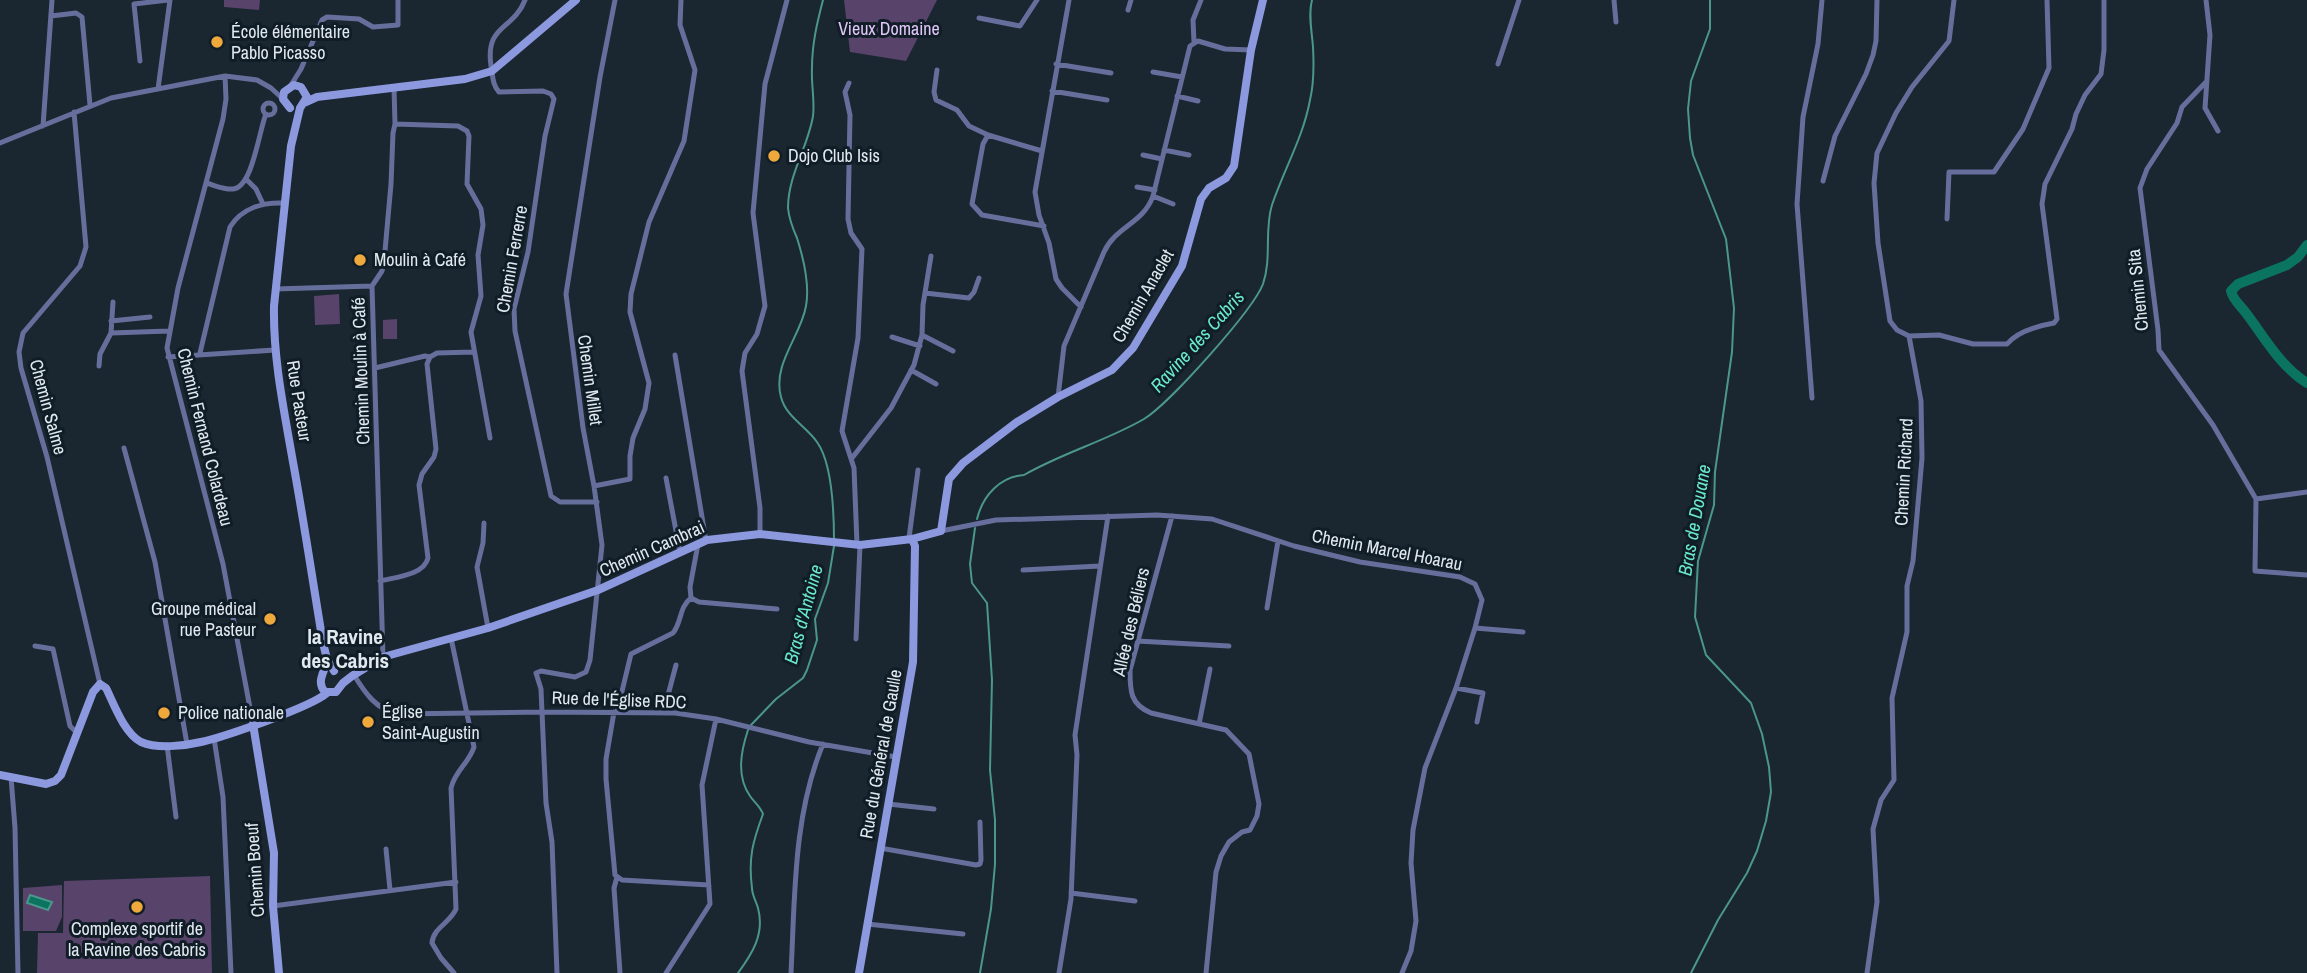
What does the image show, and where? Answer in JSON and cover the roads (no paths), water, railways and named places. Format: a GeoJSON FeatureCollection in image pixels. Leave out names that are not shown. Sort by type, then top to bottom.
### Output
{"type":"FeatureCollection","features":[{"type":"Feature","properties":{"kind":"street"},"geometry":{"type":"LineString","coordinates":[[43,126],[52,0]]}},
{"type":"Feature","properties":{"kind":"street"},"geometry":{"type":"LineString","coordinates":[[140,61],[134,4],[169,0],[159,89]]}},
{"type":"Feature","properties":{"kind":"street"},"geometry":{"type":"LineString","coordinates":[[283,99],[301,69],[320,23],[327,17],[359,19],[373,27],[398,25],[398,0]]}},
{"type":"Feature","properties":{"kind":"street"},"geometry":{"type":"LineString","coordinates":[[492,71],[489,52],[492,40],[519,11],[525,0]]}},
{"type":"Feature","properties":{"kind":"street"},"geometry":{"type":"LineString","coordinates":[[0,143],[111,98],[225,76],[257,80],[283,99],[301,100],[465,79],[492,71],[576,0]]}},
{"type":"Feature","properties":{"kind":"street","name":"Chemin Millet"},"geometry":{"type":"LineString","coordinates":[[543,712],[537,671],[575,677],[583,675],[587,670],[603,545],[583,428],[566,294],[600,77],[615,0]]}},
{"type":"Feature","properties":{"kind":"street"},"geometry":{"type":"LineString","coordinates":[[594,486],[630,479],[629,456],[646,404],[648,376],[630,304],[646,232],[686,130],[695,70],[680,25],[681,0]]}},
{"type":"Feature","properties":{"kind":"street"},"geometry":{"type":"LineString","coordinates":[[760,534],[760,508],[742,371],[745,353],[757,334],[765,306],[754,213],[765,84],[787,0]]}},
{"type":"Feature","properties":{"kind":"street"},"geometry":{"type":"LineString","coordinates":[[979,18],[1020,26],[1037,0]]}},
{"type":"Feature","properties":{"kind":"street"},"geometry":{"type":"LineString","coordinates":[[1069,0],[1035,192],[1056,279],[1081,307]]}},
{"type":"Feature","properties":{"kind":"street"},"geometry":{"type":"LineString","coordinates":[[1128,10],[1131,0]]}},
{"type":"Feature","properties":{"kind":"street"},"geometry":{"type":"LineString","coordinates":[[1058,397],[1064,346],[1107,244],[1118,232],[1144,213],[1154,193],[1188,51],[1194,42],[1193,20],[1200,0]]}},
{"type":"Feature","properties":{"kind":"street","name":"Chemin Anaclet"},"geometry":{"type":"LineString","coordinates":[[941,531],[947,486],[953,473],[1017,422],[1058,397],[1099,378],[1123,360],[1174,281],[1186,255],[1201,200],[1209,188],[1226,178],[1234,166],[1251,50],[1263,0]]}},
{"type":"Feature","properties":{"kind":"street"},"geometry":{"type":"LineString","coordinates":[[1498,64],[1519,0]]}},
{"type":"Feature","properties":{"kind":"street"},"geometry":{"type":"LineString","coordinates":[[1614,0],[1616,22]]}},
{"type":"Feature","properties":{"kind":"street"},"geometry":{"type":"LineString","coordinates":[[1812,398],[1797,204],[1802,117],[1818,44],[1822,0]]}},
{"type":"Feature","properties":{"kind":"street"},"geometry":{"type":"LineString","coordinates":[[1823,181],[1832,144],[1873,55],[1877,0]]}},
{"type":"Feature","properties":{"kind":"street"},"geometry":{"type":"LineString","coordinates":[[1954,0],[1950,41],[1912,87],[1881,143],[1875,163],[1878,243],[1889,321],[1897,330],[1909,336],[1939,335],[1973,344],[2007,344],[2012,338],[2054,323],[2057,319],[2042,204],[2045,184],[2072,129],[2076,114],[2085,95],[2101,74],[2104,0]]}},
{"type":"Feature","properties":{"kind":"street"},"geometry":{"type":"LineString","coordinates":[[1947,219],[1949,172],[1994,172],[2027,120],[2049,68],[2048,0]]}},
{"type":"Feature","properties":{"kind":"street"},"geometry":{"type":"LineString","coordinates":[[2206,0],[2210,35],[2205,108],[2218,131]]}},
{"type":"Feature","properties":{"kind":"street"},"geometry":{"type":"LineString","coordinates":[[51,16],[76,13],[82,17],[90,105]]}},
{"type":"Feature","properties":{"kind":"street"},"geometry":{"type":"LineString","coordinates":[[1194,42],[1202,41],[1225,49],[1251,50]]}},
{"type":"Feature","properties":{"kind":"street"},"geometry":{"type":"LineString","coordinates":[[1056,64],[1111,73]]}},
{"type":"Feature","properties":{"kind":"street"},"geometry":{"type":"LineString","coordinates":[[301,69],[301,100]]}},
{"type":"Feature","properties":{"kind":"street"},"geometry":{"type":"LineString","coordinates":[[937,70],[934,92],[936,100],[957,110],[969,126],[988,135],[1042,151]]}},
{"type":"Feature","properties":{"kind":"street","name":"Chemin Ferrerre"},"geometry":{"type":"LineString","coordinates":[[492,71],[494,86],[499,92],[543,91],[553,96],[528,252],[516,296],[514,320],[549,491],[553,498],[560,502],[597,502]]}},
{"type":"Feature","properties":{"kind":"street"},"geometry":{"type":"LineString","coordinates":[[1153,72],[1182,77]]}},
{"type":"Feature","properties":{"kind":"street","name":"Chemin Fernand Colardeau"},"geometry":{"type":"LineString","coordinates":[[225,76],[223,119],[178,288],[169,331],[168,357],[223,564],[253,724]]}},
{"type":"Feature","properties":{"kind":"street","name":"Chemin Sita"},"geometry":{"type":"LineString","coordinates":[[2206,82],[2182,107],[2177,123],[2147,169],[2140,188],[2158,330],[2157,341],[2159,350],[2213,425],[2256,499]]}},
{"type":"Feature","properties":{"kind":"street"},"geometry":{"type":"LineString","coordinates":[[849,83],[845,92],[850,115],[848,219],[851,233],[862,249],[858,338],[842,431],[852,458],[859,545],[856,639]]}},
{"type":"Feature","properties":{"kind":"street"},"geometry":{"type":"LineString","coordinates":[[271,88],[288,87],[301,100]]}},
{"type":"Feature","properties":{"kind":"street","name":"Chemin Moulin à Café"},"geometry":{"type":"LineString","coordinates":[[383,657],[372,286],[382,271],[384,262],[395,124],[394,88]]}},
{"type":"Feature","properties":{"kind":"street"},"geometry":{"type":"LineString","coordinates":[[1052,91],[1107,100]]}},
{"type":"Feature","properties":{"kind":"street"},"geometry":{"type":"LineString","coordinates":[[1177,96],[1198,101]]}},
{"type":"Feature","properties":{"kind":"street","name":"Rue Pasteur"},"geometry":{"type":"LineString","coordinates":[[301,100],[291,146],[284,203],[273,330],[277,374],[327,659],[335,675],[320,681],[324,690]]}},
{"type":"Feature","properties":{"kind":"street","name":"Chemin Salme"},"geometry":{"type":"LineString","coordinates":[[74,112],[86,247],[79,266],[23,332],[19,352],[21,368],[47,457],[100,684]]}},
{"type":"Feature","properties":{"kind":"street"},"geometry":{"type":"LineString","coordinates":[[206,183],[231,190],[238,189],[246,179],[266,114]]}},
{"type":"Feature","properties":{"kind":"street"},"geometry":{"type":"LineString","coordinates":[[395,124],[458,126],[467,131],[469,136],[467,184],[481,209],[483,225],[478,254],[481,296],[471,327],[490,438]]}},
{"type":"Feature","properties":{"kind":"street"},"geometry":{"type":"LineString","coordinates":[[988,135],[983,144],[972,204],[974,208],[982,215],[1044,226]]}},
{"type":"Feature","properties":{"kind":"street"},"geometry":{"type":"LineString","coordinates":[[1164,150],[1189,155]]}},
{"type":"Feature","properties":{"kind":"street"},"geometry":{"type":"LineString","coordinates":[[1143,155],[1162,159]]}},
{"type":"Feature","properties":{"kind":"street"},"geometry":{"type":"LineString","coordinates":[[246,179],[256,189],[263,204]]}},
{"type":"Feature","properties":{"kind":"street"},"geometry":{"type":"LineString","coordinates":[[1137,187],[1173,204]]}},
{"type":"Feature","properties":{"kind":"street"},"geometry":{"type":"LineString","coordinates":[[200,354],[230,227],[241,214],[263,204],[284,203]]}},
{"type":"Feature","properties":{"kind":"street"},"geometry":{"type":"LineString","coordinates":[[852,458],[891,408],[911,370],[922,335],[931,256]]}},
{"type":"Feature","properties":{"kind":"street"},"geometry":{"type":"LineString","coordinates":[[925,293],[969,298],[979,278]]}},
{"type":"Feature","properties":{"kind":"street"},"geometry":{"type":"LineString","coordinates":[[275,289],[372,286]]}},
{"type":"Feature","properties":{"kind":"street"},"geometry":{"type":"LineString","coordinates":[[99,366],[100,354],[111,333],[113,302]]}},
{"type":"Feature","properties":{"kind":"street"},"geometry":{"type":"LineString","coordinates":[[111,321],[150,317]]}},
{"type":"Feature","properties":{"kind":"street"},"geometry":{"type":"LineString","coordinates":[[111,333],[169,331]]}},
{"type":"Feature","properties":{"kind":"street"},"geometry":{"type":"LineString","coordinates":[[922,335],[953,351]]}},
{"type":"Feature","properties":{"kind":"street","name":"Chemin Richard"},"geometry":{"type":"LineString","coordinates":[[1867,973],[1877,902],[1873,829],[1881,800],[1894,780],[1892,698],[1907,632],[1907,586],[1913,561],[1922,458],[1921,401],[1909,336]]}},
{"type":"Feature","properties":{"kind":"street"},"geometry":{"type":"LineString","coordinates":[[892,337],[920,346]]}},
{"type":"Feature","properties":{"kind":"street"},"geometry":{"type":"LineString","coordinates":[[168,357],[275,350]]}},
{"type":"Feature","properties":{"kind":"street"},"geometry":{"type":"LineString","coordinates":[[380,581],[420,570],[426,565],[428,558],[419,485],[420,477],[435,454],[427,364],[430,357],[437,353],[474,352]]}},
{"type":"Feature","properties":{"kind":"street"},"geometry":{"type":"LineString","coordinates":[[675,355],[702,542],[690,587],[691,598]]}},
{"type":"Feature","properties":{"kind":"street"},"geometry":{"type":"LineString","coordinates":[[375,368],[430,357]]}},
{"type":"Feature","properties":{"kind":"street"},"geometry":{"type":"LineString","coordinates":[[911,370],[936,384]]}},
{"type":"Feature","properties":{"kind":"street"},"geometry":{"type":"LineString","coordinates":[[124,448],[155,562],[187,744]]}},
{"type":"Feature","properties":{"kind":"street"},"geometry":{"type":"LineString","coordinates":[[911,539],[918,470]]}},
{"type":"Feature","properties":{"kind":"street"},"geometry":{"type":"LineString","coordinates":[[666,478],[680,552]]}},
{"type":"Feature","properties":{"kind":"street"},"geometry":{"type":"LineString","coordinates":[[2307,492],[2256,499],[2255,571],[2307,575]]}},
{"type":"Feature","properties":{"kind":"street"},"geometry":{"type":"LineString","coordinates":[[1059,973],[1071,893],[1077,755],[1075,735],[1108,516]]}},
{"type":"Feature","properties":{"kind":"street","name":"Chemin Marcel Hoarau"},"geometry":{"type":"LineString","coordinates":[[977,522],[1108,516],[1212,519],[1278,541],[1360,562],[1460,577],[1475,584],[1482,600],[1475,628],[1456,688],[1424,768],[1413,830],[1416,921],[1411,951],[1402,973]]}},
{"type":"Feature","properties":{"kind":"street","name":"Allée des Béliers"},"geometry":{"type":"LineString","coordinates":[[1172,516],[1137,641],[1130,670],[1130,689],[1135,703],[1151,713],[1226,730],[1249,754],[1259,804],[1255,825],[1229,842],[1221,856],[1216,872],[1206,973]]}},
{"type":"Feature","properties":{"kind":"street","name":"Chemin Cambrai"},"geometry":{"type":"LineString","coordinates":[[353,675],[383,657],[488,628],[598,590],[702,542],[760,534],[859,545],[911,539],[977,522]]}},
{"type":"Feature","properties":{"kind":"street"},"geometry":{"type":"LineString","coordinates":[[484,523],[483,543],[477,567],[488,628]]}},
{"type":"Feature","properties":{"kind":"street","name":"Rue du Général de Gaulle"},"geometry":{"type":"LineString","coordinates":[[859,973],[913,662],[915,546],[911,539]]}},
{"type":"Feature","properties":{"kind":"street"},"geometry":{"type":"LineString","coordinates":[[1267,608],[1278,541]]}},
{"type":"Feature","properties":{"kind":"street"},"geometry":{"type":"LineString","coordinates":[[1023,570],[1100,566]]}},
{"type":"Feature","properties":{"kind":"street"},"geometry":{"type":"LineString","coordinates":[[691,598],[699,602],[777,609]]}},
{"type":"Feature","properties":{"kind":"street"},"geometry":{"type":"LineString","coordinates":[[620,973],[614,888],[617,877],[613,865],[606,759],[615,712],[631,654],[673,633],[685,603],[691,598]]}},
{"type":"Feature","properties":{"kind":"street"},"geometry":{"type":"LineString","coordinates":[[1475,628],[1523,632]]}},
{"type":"Feature","properties":{"kind":"street"},"geometry":{"type":"LineString","coordinates":[[451,638],[474,747],[457,772],[451,788],[456,909],[432,940],[436,951],[454,973]]}},
{"type":"Feature","properties":{"kind":"street"},"geometry":{"type":"LineString","coordinates":[[1137,641],[1229,646]]}},
{"type":"Feature","properties":{"kind":"street"},"geometry":{"type":"LineString","coordinates":[[35,646],[53,649],[69,726],[77,733]]}},
{"type":"Feature","properties":{"kind":"street"},"geometry":{"type":"LineString","coordinates":[[669,713],[667,699],[676,665]]}},
{"type":"Feature","properties":{"kind":"street"},"geometry":{"type":"LineString","coordinates":[[1199,724],[1210,669]]}},
{"type":"Feature","properties":{"kind":"street"},"geometry":{"type":"LineString","coordinates":[[0,775],[46,784],[55,781],[61,775],[93,692],[100,684],[106,688],[134,737],[147,744],[167,745],[214,738],[253,724],[314,700],[324,690],[338,691],[335,675],[353,675]]}},
{"type":"Feature","properties":{"kind":"street","name":"Rue de l'Église RDC"},"geometry":{"type":"LineString","coordinates":[[353,675],[363,691],[378,706],[397,714],[669,713],[716,719],[823,744],[896,757]]}},
{"type":"Feature","properties":{"kind":"street"},"geometry":{"type":"LineString","coordinates":[[1477,722],[1483,693],[1488,687]]}},
{"type":"Feature","properties":{"kind":"street"},"geometry":{"type":"LineString","coordinates":[[1456,688],[1483,693]]}},
{"type":"Feature","properties":{"kind":"street"},"geometry":{"type":"LineString","coordinates":[[543,712],[546,803],[553,854],[557,973]]}},
{"type":"Feature","properties":{"kind":"street"},"geometry":{"type":"LineString","coordinates":[[666,973],[708,911],[711,898],[702,785],[716,719]]}},
{"type":"Feature","properties":{"kind":"street","name":"Chemin Boeuf"},"geometry":{"type":"LineString","coordinates":[[253,724],[274,853],[273,906],[279,973]]}},
{"type":"Feature","properties":{"kind":"street"},"geometry":{"type":"LineString","coordinates":[[214,738],[223,797],[231,973]]}},
{"type":"Feature","properties":{"kind":"street"},"geometry":{"type":"LineString","coordinates":[[791,973],[800,837],[810,777],[823,744]]}},
{"type":"Feature","properties":{"kind":"street"},"geometry":{"type":"LineString","coordinates":[[167,745],[176,817]]}},
{"type":"Feature","properties":{"kind":"street"},"geometry":{"type":"LineString","coordinates":[[10,776],[15,828],[18,973]]}},
{"type":"Feature","properties":{"kind":"street"},"geometry":{"type":"LineString","coordinates":[[888,803],[934,809]]}},
{"type":"Feature","properties":{"kind":"street"},"geometry":{"type":"LineString","coordinates":[[880,848],[907,855],[980,864],[980,822]]}},
{"type":"Feature","properties":{"kind":"street"},"geometry":{"type":"LineString","coordinates":[[387,849],[390,891]]}},
{"type":"Feature","properties":{"kind":"street"},"geometry":{"type":"LineString","coordinates":[[617,877],[622,880],[709,886]]}},
{"type":"Feature","properties":{"kind":"street"},"geometry":{"type":"LineString","coordinates":[[273,906],[456,882]]}},
{"type":"Feature","properties":{"kind":"street"},"geometry":{"type":"LineString","coordinates":[[1071,893],[1135,901]]}},
{"type":"Feature","properties":{"kind":"street"},"geometry":{"type":"LineString","coordinates":[[867,924],[963,934]]}},
{"type":"Feature","properties":{"kind":"street"},"geometry":{"type":"LineString","coordinates":[[859,973],[869,973]]}},
{"type":"Feature","properties":{"kind":"waterway","name":"Bras d'Antoine"},"geometry":{"type":"LineString","coordinates":[[823,0],[813,50],[813,116],[791,184],[788,208],[804,263],[807,298],[803,317],[780,373],[779,385],[787,410],[812,436],[822,451],[831,489],[834,541]]}},
{"type":"Feature","properties":{"kind":"waterway","name":"Ravine des Cabris"},"geometry":{"type":"LineString","coordinates":[[977,519],[988,495],[1000,483],[1115,434],[1156,410],[1209,356],[1256,297],[1266,274],[1268,224],[1272,205],[1303,127],[1311,94],[1314,67],[1310,18],[1312,0]]}},
{"type":"Feature","properties":{"kind":"waterway","name":"Bras de Douane"},"geometry":{"type":"LineString","coordinates":[[1691,973],[1757,851],[1771,792],[1762,734],[1751,703],[1706,655],[1695,617],[1698,561],[1714,505],[1715,472],[1732,352],[1734,308],[1726,239],[1693,155],[1690,138],[1688,109],[1691,81],[1710,29],[1710,0]]}},
{"type":"Feature","properties":{"kind":"waterway"},"geometry":{"type":"LineString","coordinates":[[2307,245],[2298,257],[2287,265],[2238,284],[2231,291],[2281,360],[2307,383]]}},
{"type":"Feature","properties":{"kind":"waterway","name":"Ravine des Cabris"},"geometry":{"type":"LineString","coordinates":[[975,528],[970,564],[972,583],[987,603],[992,680],[990,770],[995,820],[991,909],[980,973]]}},
{"type":"Feature","properties":{"kind":"waterway","name":"Bras d'Antoine"},"geometry":{"type":"LineString","coordinates":[[751,725],[776,699],[803,678],[807,670],[817,640],[815,619],[828,583],[834,546]]}},
{"type":"Feature","properties":{"kind":"waterway","name":"Bras d'Antoine"},"geometry":{"type":"LineString","coordinates":[[738,973],[752,951],[760,926],[752,891],[751,859],[763,814],[750,796],[741,772],[743,746],[748,730]]}},
{"type":"Feature","properties":{"kind":"place","name":"École élémentaire Pablo Picasso"},"geometry":{"type":"Point","coordinates":[217,42]}},
{"type":"Feature","properties":{"kind":"place","name":"Dojo Club Isis"},"geometry":{"type":"Point","coordinates":[774,156]}},
{"type":"Feature","properties":{"kind":"place","name":"Moulin à Café"},"geometry":{"type":"Point","coordinates":[360,260]}},
{"type":"Feature","properties":{"kind":"place","name":"Groupe médical rue Pasteur"},"geometry":{"type":"Point","coordinates":[270,619]}},
{"type":"Feature","properties":{"kind":"place","name":"Police nationale"},"geometry":{"type":"Point","coordinates":[164,713]}},
{"type":"Feature","properties":{"kind":"place","name":"Église Saint-Augustin"},"geometry":{"type":"Point","coordinates":[368,722]}},
{"type":"Feature","properties":{"kind":"place","name":"Complexe sportif de la Ravine des Cabris"},"geometry":{"type":"Point","coordinates":[137,907]}},
{"type":"Feature","properties":{"kind":"district","name":"la Ravine des Cabris"},"geometry":{"type":"Point","coordinates":[345,649]}},
{"type":"Feature","properties":{"kind":"park label","name":"Vieux Domaine"},"geometry":{"type":"Point","coordinates":[889,29]}}]}
